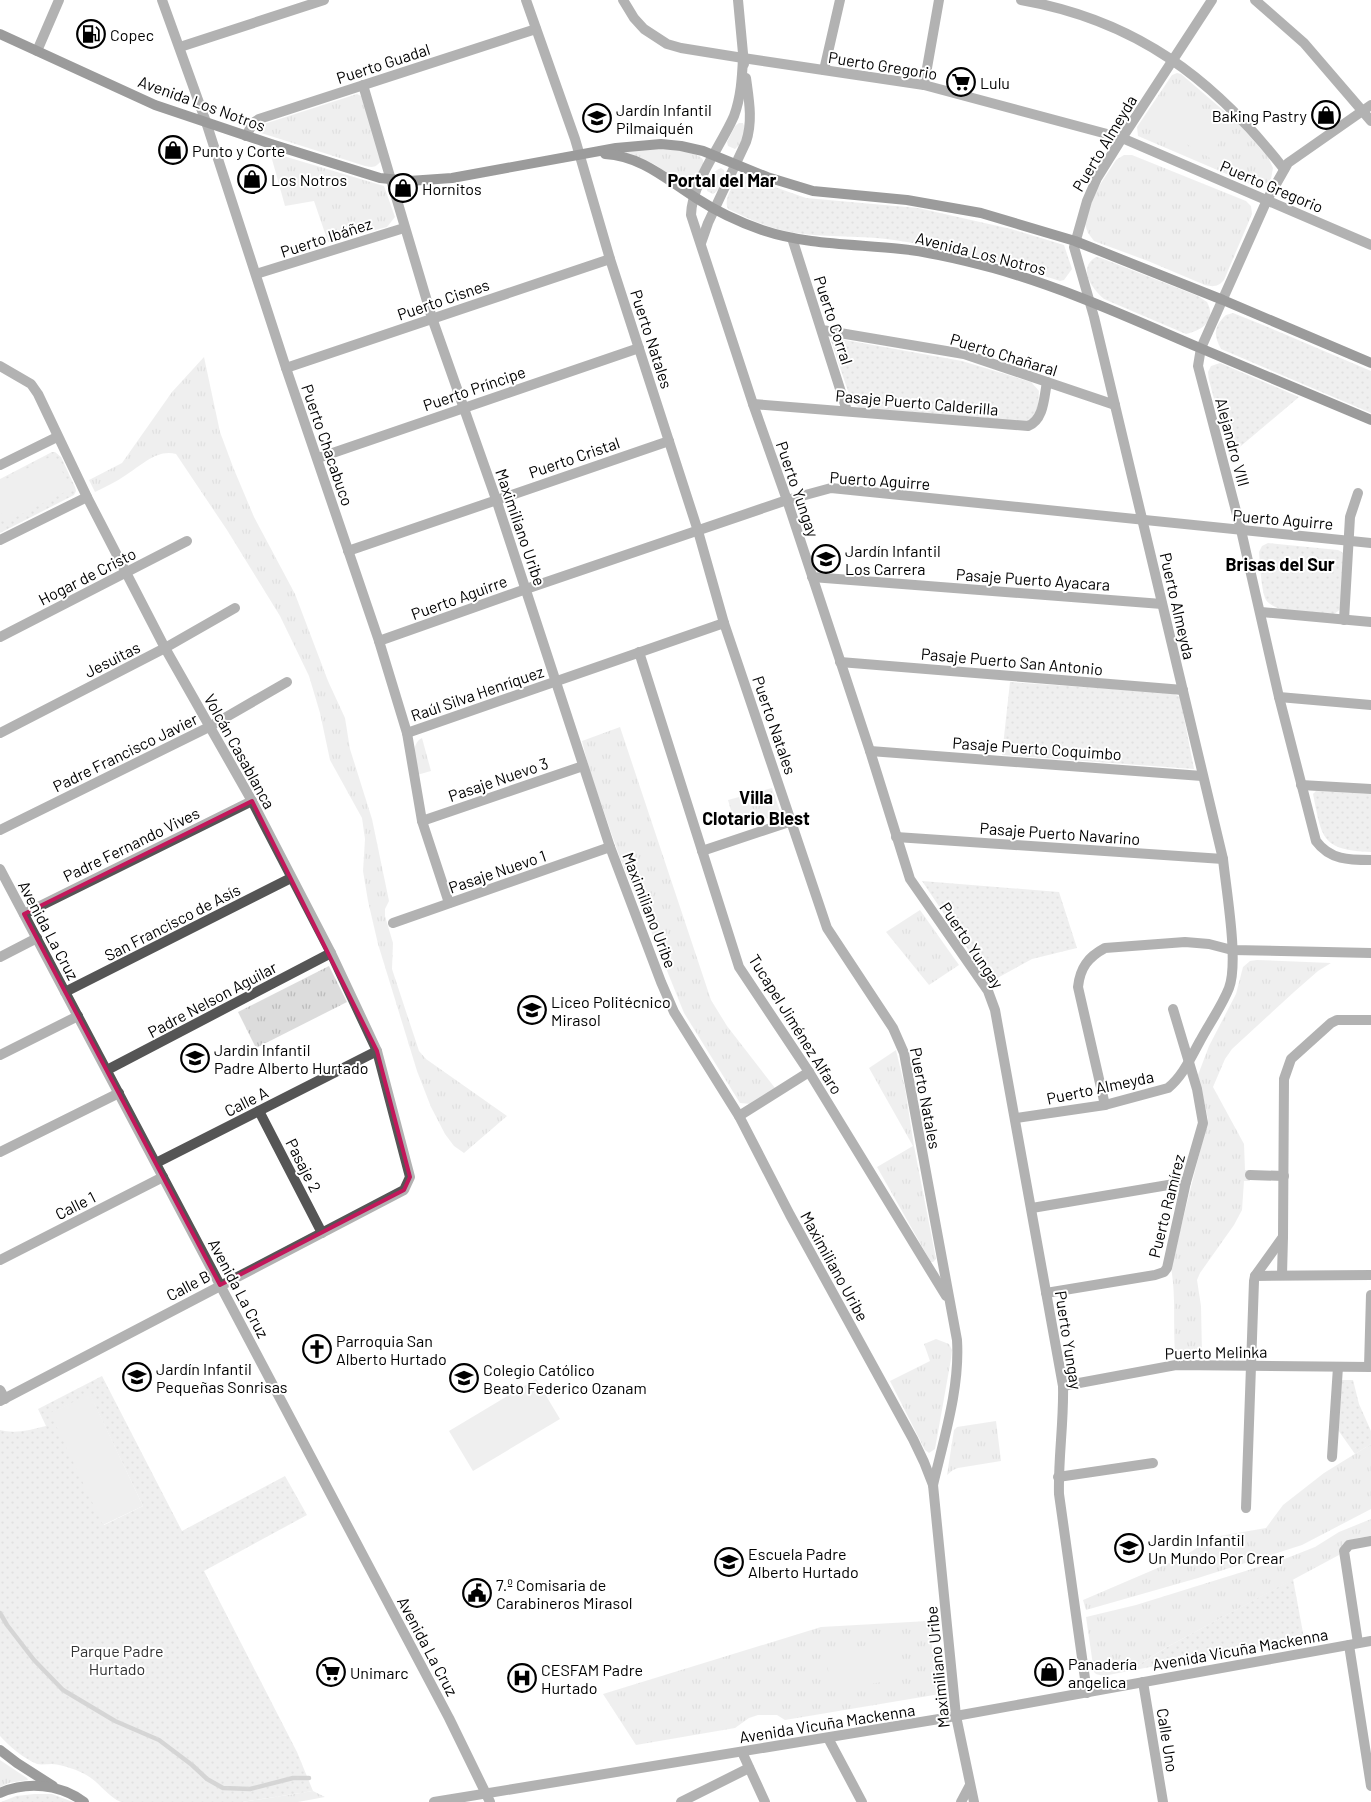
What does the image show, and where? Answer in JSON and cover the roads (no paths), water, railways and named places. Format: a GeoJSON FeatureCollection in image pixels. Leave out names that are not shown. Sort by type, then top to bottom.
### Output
{"type":"FeatureCollection","features":[{"type":"Feature","properties":{"kind":"main road","name":"Avenida Los Notros"},"geometry":{"type":"LineString","coordinates":[[0,34],[155,105],[246,136],[391,180],[408,181],[452,178],[634,145],[653,144],[681,146],[713,155],[767,177],[804,189],[944,205],[981,213],[1075,241],[1371,363]]}},
{"type":"Feature","properties":{"kind":"main road","name":"Avenida Los Notros"},"geometry":{"type":"LineString","coordinates":[[579,155],[604,154],[626,157],[654,169],[714,209],[762,230],[792,238],[904,249],[938,255],[1007,272],[1089,300],[1371,420]]}},
{"type":"Feature","properties":{"kind":"main road"},"geometry":{"type":"LineString","coordinates":[[0,1750],[58,1790],[84,1801]]}},
{"type":"Feature","properties":{"kind":"main road"},"geometry":{"type":"LineString","coordinates":[[0,1793],[32,1785],[58,1790]]}},
{"type":"Feature","properties":{"kind":"street"},"geometry":{"type":"LineString","coordinates":[[37,51],[59,0]]}},
{"type":"Feature","properties":{"kind":"street","name":"Puerto Chacabuco"},"geometry":{"type":"LineString","coordinates":[[162,0],[206,122],[286,368],[379,641],[407,733],[422,821],[449,903]]}},
{"type":"Feature","properties":{"kind":"street"},"geometry":{"type":"LineString","coordinates":[[180,48],[324,0]]}},
{"type":"Feature","properties":{"kind":"street","name":"Puerto Natales"},"geometry":{"type":"LineString","coordinates":[[526,0],[579,155],[610,259],[698,532],[724,623],[827,928],[893,1028],[904,1053],[957,1340],[958,1356],[952,1404],[933,1485]]}},
{"type":"Feature","properties":{"kind":"street","name":"Puerto Gregorio"},"geometry":{"type":"LineString","coordinates":[[624,0],[634,18],[644,28],[667,44],[681,48],[924,85],[1122,138],[1371,245]]}},
{"type":"Feature","properties":{"kind":"street"},"geometry":{"type":"LineString","coordinates":[[701,243],[714,209],[750,130],[751,116],[738,0]]}},
{"type":"Feature","properties":{"kind":"street"},"geometry":{"type":"LineString","coordinates":[[824,70],[840,0]]}},
{"type":"Feature","properties":{"kind":"street"},"geometry":{"type":"LineString","coordinates":[[924,85],[939,0]]}},
{"type":"Feature","properties":{"kind":"street"},"geometry":{"type":"LineString","coordinates":[[1021,0],[1049,5],[1101,22],[1150,45],[1217,95],[1237,114],[1284,169]]}},
{"type":"Feature","properties":{"kind":"street","name":"Puerto Almeyda"},"geometry":{"type":"LineString","coordinates":[[1016,1118],[1105,1105],[1159,1092],[1168,1088],[1176,1082],[1230,986],[1232,950],[1223,859],[1089,300],[1076,255],[1075,241],[1091,190],[1122,138],[1212,0]]}},
{"type":"Feature","properties":{"kind":"street"},"geometry":{"type":"LineString","coordinates":[[1255,0],[1304,42],[1371,121]]}},
{"type":"Feature","properties":{"kind":"street","name":"Puerto Guadal"},"geometry":{"type":"LineString","coordinates":[[246,136],[253,123],[259,119],[536,29]]}},
{"type":"Feature","properties":{"kind":"street","name":"Puerto Yungay"},"geometry":{"type":"LineString","coordinates":[[744,58],[739,98],[734,116],[713,155],[691,207],[691,216],[752,404],[787,500],[870,751],[910,879],[984,985],[992,1001],[1016,1118],[1063,1386],[1064,1410],[1058,1477],[1062,1520],[1087,1693]]}},
{"type":"Feature","properties":{"kind":"street","name":"Maximiliano Uribe"},"geometry":{"type":"LineString","coordinates":[[363,85],[432,318],[496,499],[610,847],[658,975],[674,1012],[739,1116],[790,1215],[913,1440],[933,1485],[956,1716],[974,1802]]}},
{"type":"Feature","properties":{"kind":"street","name":"Alejandro VIII"},"geometry":{"type":"LineString","coordinates":[[1371,105],[1294,157],[1284,169],[1267,200],[1201,348],[1198,366],[1241,530],[1279,697],[1316,841],[1321,849],[1344,860],[1371,860]]}},
{"type":"Feature","properties":{"kind":"street","name":"Puerto Ibáñez"},"geometry":{"type":"LineString","coordinates":[[256,274],[404,228]]}},
{"type":"Feature","properties":{"kind":"street","name":"Puerto Corral"},"geometry":{"type":"LineString","coordinates":[[792,238],[847,411]]}},
{"type":"Feature","properties":{"kind":"street","name":"Puerto Cisnes"},"geometry":{"type":"LineString","coordinates":[[286,368],[610,259]]}},
{"type":"Feature","properties":{"kind":"street","name":"Puerto Chañaral"},"geometry":{"type":"LineString","coordinates":[[822,330],[964,354],[1114,405]]}},
{"type":"Feature","properties":{"kind":"street","name":"Puerto Príncipe"},"geometry":{"type":"LineString","coordinates":[[318,458],[639,348]]}},
{"type":"Feature","properties":{"kind":"street","name":"Volcán Casablanca"},"geometry":{"type":"LineString","coordinates":[[0,366],[31,384],[38,394],[87,497],[165,648],[252,801],[331,953],[377,1051],[410,1177]]}},
{"type":"Feature","properties":{"kind":"street","name":"Pasaje Puerto Calderilla"},"geometry":{"type":"LineString","coordinates":[[752,404],[1028,426],[1035,424],[1040,417],[1047,382]]}},
{"type":"Feature","properties":{"kind":"street"},"geometry":{"type":"LineString","coordinates":[[0,465],[57,436]]}},
{"type":"Feature","properties":{"kind":"street","name":"Puerto Cristal"},"geometry":{"type":"LineString","coordinates":[[348,551],[669,441]]}},
{"type":"Feature","properties":{"kind":"street","name":"Puerto Aguirre"},"geometry":{"type":"LineString","coordinates":[[379,641],[787,500],[831,488],[1371,543]]}},
{"type":"Feature","properties":{"kind":"street"},"geometry":{"type":"LineString","coordinates":[[1344,620],[1350,517],[1358,493]]}},
{"type":"Feature","properties":{"kind":"street"},"geometry":{"type":"LineString","coordinates":[[0,540],[87,497]]}},
{"type":"Feature","properties":{"kind":"street","name":"Hogar de Cristo"},"geometry":{"type":"LineString","coordinates":[[0,637],[187,541]]}},
{"type":"Feature","properties":{"kind":"street","name":"Pasaje Puerto Ayacara"},"geometry":{"type":"LineString","coordinates":[[812,577],[1162,604]]}},
{"type":"Feature","properties":{"kind":"street","name":"Jesuitas"},"geometry":{"type":"LineString","coordinates":[[0,733],[165,648],[236,608]]}},
{"type":"Feature","properties":{"kind":"street"},"geometry":{"type":"LineString","coordinates":[[1260,612],[1371,622]]}},
{"type":"Feature","properties":{"kind":"street","name":"Raúl Silva Henríquez"},"geometry":{"type":"LineString","coordinates":[[407,733],[724,623]]}},
{"type":"Feature","properties":{"kind":"street","name":"Tucapel Jiménez Alfaro"},"geometry":{"type":"LineString","coordinates":[[639,652],[739,967],[810,1072],[950,1302]]}},
{"type":"Feature","properties":{"kind":"street","name":"Pasaje Puerto San Antonio"},"geometry":{"type":"LineString","coordinates":[[840,662],[1183,690]]}},
{"type":"Feature","properties":{"kind":"street","name":"Padre Francisco Javier"},"geometry":{"type":"LineString","coordinates":[[0,830],[209,727],[287,682]]}},
{"type":"Feature","properties":{"kind":"street"},"geometry":{"type":"LineString","coordinates":[[1279,697],[1371,705]]}},
{"type":"Feature","properties":{"kind":"street","name":"Pasaje Puerto Coquimbo"},"geometry":{"type":"LineString","coordinates":[[870,751],[1202,776]]}},
{"type":"Feature","properties":{"kind":"street","name":"Pasaje Nuevo 3"},"geometry":{"type":"LineString","coordinates":[[422,821],[583,766]]}},
{"type":"Feature","properties":{"kind":"street"},"geometry":{"type":"LineString","coordinates":[[1301,785],[1371,789]]}},
{"type":"Feature","properties":{"kind":"street","name":"Padre Fernando Vives"},"geometry":{"type":"LineString","coordinates":[[24,914],[252,801]]}},
{"type":"Feature","properties":{"kind":"street"},"geometry":{"type":"LineString","coordinates":[[702,851],[792,821]]}},
{"type":"Feature","properties":{"kind":"street","name":"Pasaje Puerto Navarino"},"geometry":{"type":"LineString","coordinates":[[896,837],[1223,859]]}},
{"type":"Feature","properties":{"kind":"street","name":"Pasaje Nuevo 1"},"geometry":{"type":"LineString","coordinates":[[393,923],[610,847]]}},
{"type":"Feature","properties":{"kind":"street","name":"Avenida La Cruz"},"geometry":{"type":"LineString","coordinates":[[0,869],[449,1718],[487,1798]]}},
{"type":"Feature","properties":{"kind":"street","name":"San Francisco de Asís"},"geometry":{"type":"LineString","coordinates":[[65,992],[292,878]]}},
{"type":"Feature","properties":{"kind":"street"},"geometry":{"type":"LineString","coordinates":[[0,957],[37,938]]}},
{"type":"Feature","properties":{"kind":"street"},"geometry":{"type":"LineString","coordinates":[[1105,1105],[1078,987],[1081,971],[1085,963],[1105,948],[1185,942],[1210,944],[1232,950],[1371,953]]}},
{"type":"Feature","properties":{"kind":"street","name":"Padre Nelson Aguilar"},"geometry":{"type":"LineString","coordinates":[[107,1070],[331,953]]}},
{"type":"Feature","properties":{"kind":"street","name":"Puerto Ramírez"},"geometry":{"type":"LineString","coordinates":[[1046,1293],[1155,1276],[1164,1272],[1167,1268],[1186,1182],[1203,1123],[1197,1089],[1173,1009]]}},
{"type":"Feature","properties":{"kind":"street"},"geometry":{"type":"LineString","coordinates":[[0,1055],[78,1016]]}},
{"type":"Feature","properties":{"kind":"street"},"geometry":{"type":"LineString","coordinates":[[1282,1275],[1284,1079],[1291,1059],[1331,1024],[1337,1020],[1371,1020]]}},
{"type":"Feature","properties":{"kind":"street","name":"Calle A"},"geometry":{"type":"LineString","coordinates":[[156,1163],[377,1051]]}},
{"type":"Feature","properties":{"kind":"street"},"geometry":{"type":"LineString","coordinates":[[739,1116],[810,1072]]}},
{"type":"Feature","properties":{"kind":"street"},"geometry":{"type":"LineString","coordinates":[[0,1152],[119,1093]]}},
{"type":"Feature","properties":{"kind":"street","name":"Pasaje 2"},"geometry":{"type":"LineString","coordinates":[[259,1111],[322,1233]]}},
{"type":"Feature","properties":{"kind":"street"},"geometry":{"type":"LineString","coordinates":[[1250,1175],[1284,1176]]}},
{"type":"Feature","properties":{"kind":"street","name":"Calle 1"},"geometry":{"type":"LineString","coordinates":[[0,1260],[163,1177]]}},
{"type":"Feature","properties":{"kind":"street","name":"Calle B"},"geometry":{"type":"LineString","coordinates":[[2,1397],[404,1190],[410,1177]]}},
{"type":"Feature","properties":{"kind":"street"},"geometry":{"type":"LineString","coordinates":[[1032,1208],[1186,1182]]}},
{"type":"Feature","properties":{"kind":"street"},"geometry":{"type":"LineString","coordinates":[[1246,1508],[1250,1364],[1255,1276],[1283,1237]]}},
{"type":"Feature","properties":{"kind":"street"},"geometry":{"type":"LineString","coordinates":[[1255,1276],[1371,1275]]}},
{"type":"Feature","properties":{"kind":"street"},"geometry":{"type":"LineString","coordinates":[[1370,1367],[1371,1295]]}},
{"type":"Feature","properties":{"kind":"street","name":"Puerto Melinka"},"geometry":{"type":"LineString","coordinates":[[1063,1386],[1176,1364],[1370,1367]]}},
{"type":"Feature","properties":{"kind":"street"},"geometry":{"type":"LineString","coordinates":[[1332,1457],[1338,1367]]}},
{"type":"Feature","properties":{"kind":"street"},"geometry":{"type":"LineString","coordinates":[[1058,1477],[1153,1463]]}},
{"type":"Feature","properties":{"kind":"street"},"geometry":{"type":"LineString","coordinates":[[1371,1541],[1349,1545],[1344,1553],[1371,1786]]}},
{"type":"Feature","properties":{"kind":"street","name":"Avenida Vicuña Mackenna"},"geometry":{"type":"LineString","coordinates":[[434,1802],[487,1798],[1087,1693],[1371,1641]]}},
{"type":"Feature","properties":{"kind":"street","name":"Calle Uno"},"geometry":{"type":"LineString","coordinates":[[1143,1682],[1163,1802]]}},
{"type":"Feature","properties":{"kind":"street"},"geometry":{"type":"LineString","coordinates":[[828,1738],[862,1802]]}},
{"type":"Feature","properties":{"kind":"street"},"geometry":{"type":"LineString","coordinates":[[742,1752],[766,1802]]}},
{"type":"Feature","properties":{"kind":"street"},"geometry":{"type":"LineString","coordinates":[[681,1802],[749,1768]]}},
{"type":"Feature","properties":{"kind":"street"},"geometry":{"type":"LineString","coordinates":[[961,1802],[970,1785]]}},
{"type":"Feature","properties":{"kind":"waterway"},"geometry":{"type":"LineString","coordinates":[[0,1613],[34,1660],[63,1690],[115,1721],[159,1740],[207,1779],[223,1788],[250,1789],[293,1778],[309,1778]]}},
{"type":"Feature","properties":{"kind":"place","name":"Copec"},"geometry":{"type":"Point","coordinates":[91,34]}},
{"type":"Feature","properties":{"kind":"place","name":"Lulu"},"geometry":{"type":"Point","coordinates":[961,82]}},
{"type":"Feature","properties":{"kind":"place","name":"Baking Pastry"},"geometry":{"type":"Point","coordinates":[1326,115]}},
{"type":"Feature","properties":{"kind":"place","name":"Jardín Infantil Pilmaiquén"},"geometry":{"type":"Point","coordinates":[597,118]}},
{"type":"Feature","properties":{"kind":"place","name":"Punto y Corte"},"geometry":{"type":"Point","coordinates":[173,150]}},
{"type":"Feature","properties":{"kind":"place","name":"Los Notros"},"geometry":{"type":"Point","coordinates":[252,179]}},
{"type":"Feature","properties":{"kind":"place","name":"Hornitos"},"geometry":{"type":"Point","coordinates":[403,188]}},
{"type":"Feature","properties":{"kind":"place","name":"Jardín Infantil Los Carrera"},"geometry":{"type":"Point","coordinates":[826,559]}},
{"type":"Feature","properties":{"kind":"place","name":"Liceo Politécnico Mirasol"},"geometry":{"type":"Point","coordinates":[532,1010]}},
{"type":"Feature","properties":{"kind":"place","name":"Jardin Infantil Padre Alberto Hurtado"},"geometry":{"type":"Point","coordinates":[195,1058]}},
{"type":"Feature","properties":{"kind":"place","name":"Parroquia San Alberto Hurtado"},"geometry":{"type":"Point","coordinates":[317,1349]}},
{"type":"Feature","properties":{"kind":"place","name":"Jardín Infantil Pequeñas Sonrisas"},"geometry":{"type":"Point","coordinates":[137,1377]}},
{"type":"Feature","properties":{"kind":"place","name":"Colegio Católico Beato Federico Ozanam"},"geometry":{"type":"Point","coordinates":[464,1378]}},
{"type":"Feature","properties":{"kind":"place","name":"Jardin Infantil Un Mundo Por Crear"},"geometry":{"type":"Point","coordinates":[1129,1548]}},
{"type":"Feature","properties":{"kind":"place","name":"Escuela Padre Alberto Hurtado"},"geometry":{"type":"Point","coordinates":[729,1562]}},
{"type":"Feature","properties":{"kind":"place","name":"7.º Comisaria de Carabineros Mirasol"},"geometry":{"type":"Point","coordinates":[477,1593]}},
{"type":"Feature","properties":{"kind":"place","name":"Unimarc"},"geometry":{"type":"Point","coordinates":[331,1672]}},
{"type":"Feature","properties":{"kind":"place","name":"Panadería angelica"},"geometry":{"type":"Point","coordinates":[1049,1672]}},
{"type":"Feature","properties":{"kind":"place","name":"CESFAM Padre Hurtado"},"geometry":{"type":"Point","coordinates":[522,1678]}},
{"type":"Feature","properties":{"kind":"district","name":"Portal del Mar"},"geometry":{"type":"Point","coordinates":[722,180]}},
{"type":"Feature","properties":{"kind":"district","name":"Brisas del Sur"},"geometry":{"type":"Point","coordinates":[1280,564]}},
{"type":"Feature","properties":{"kind":"district","name":"Villa Clotario Blest"},"geometry":{"type":"Point","coordinates":[756,808]}},
{"type":"Feature","properties":{"kind":"park label","name":"Parque Padre Hurtado"},"geometry":{"type":"Point","coordinates":[117,1659]}}]}
